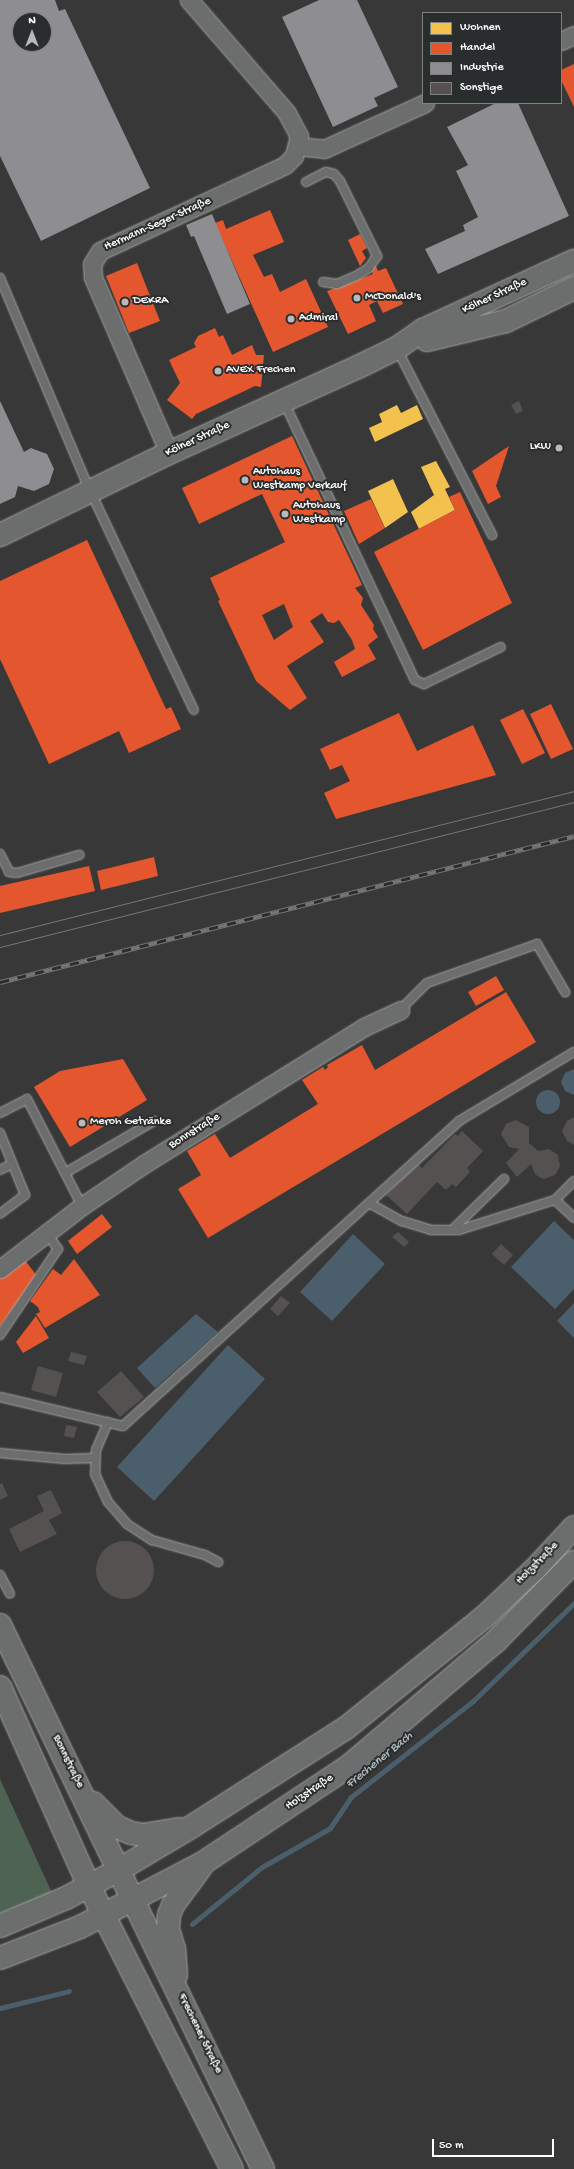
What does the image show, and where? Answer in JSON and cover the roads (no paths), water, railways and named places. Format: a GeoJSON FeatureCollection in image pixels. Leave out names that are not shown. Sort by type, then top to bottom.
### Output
{"type":"FeatureCollection","features":[{"type":"Feature","properties":{"kind":"main road","name":"Kölner Straße"},"geometry":{"type":"LineString","coordinates":[[397,348],[422,330],[574,261]]}},
{"type":"Feature","properties":{"kind":"main road","name":"Kölner Straße"},"geometry":{"type":"LineString","coordinates":[[0,535],[169,453],[397,348],[470,328],[506,322],[574,288]]}},
{"type":"Feature","properties":{"kind":"main road","name":"Holzstraße"},"geometry":{"type":"LineString","coordinates":[[0,1926],[89,1886],[117,1871],[191,1828],[346,1728],[407,1681],[483,1618],[535,1569],[574,1527]]}},
{"type":"Feature","properties":{"kind":"main road","name":"Holzstraße"},"geometry":{"type":"LineString","coordinates":[[0,1958],[103,1915],[203,1863],[349,1766],[496,1641],[574,1562]]}},
{"type":"Feature","properties":{"kind":"main road","name":"Bonnstraße"},"geometry":{"type":"LineString","coordinates":[[0,1625],[79,1786],[117,1871],[133,1900]]}},
{"type":"Feature","properties":{"kind":"main road"},"geometry":{"type":"LineString","coordinates":[[0,1687],[89,1886],[103,1915],[132,1966],[232,2169]]}},
{"type":"Feature","properties":{"kind":"main road"},"geometry":{"type":"LineString","coordinates":[[79,1786],[104,1816],[117,1827],[130,1833],[143,1834],[191,1828]]}},
{"type":"Feature","properties":{"kind":"main road"},"geometry":{"type":"LineString","coordinates":[[176,1987],[174,1949],[168,1929],[169,1915],[173,1905],[203,1863]]}},
{"type":"Feature","properties":{"kind":"main road","name":"Frechener Straße"},"geometry":{"type":"LineString","coordinates":[[133,1900],[263,2169]]}},
{"type":"Feature","properties":{"kind":"street"},"geometry":{"type":"LineString","coordinates":[[189,0],[287,113],[299,136],[297,146],[324,149],[424,104]]}},
{"type":"Feature","properties":{"kind":"street"},"geometry":{"type":"LineString","coordinates":[[562,41],[574,35]]}},
{"type":"Feature","properties":{"kind":"street","name":"Hermann-Seger-Straße"},"geometry":{"type":"LineString","coordinates":[[169,453],[93,277],[92,264],[100,251],[285,165],[294,156],[297,146]]}},
{"type":"Feature","properties":{"kind":"street","name":"Bonnstraße"},"geometry":{"type":"LineString","coordinates":[[0,1269],[82,1206],[144,1164],[357,1031],[400,1010]]}},
{"type":"Feature","properties":{"kind":"lane"},"geometry":{"type":"LineString","coordinates":[[306,182],[326,172],[334,174],[340,181],[377,256],[369,268],[356,276],[336,284],[324,282]]}},
{"type":"Feature","properties":{"kind":"lane"},"geometry":{"type":"LineString","coordinates":[[0,278],[90,491],[194,710]]}},
{"type":"Feature","properties":{"kind":"lane"},"geometry":{"type":"LineString","coordinates":[[397,348],[492,535]]}},
{"type":"Feature","properties":{"kind":"lane"},"geometry":{"type":"LineString","coordinates":[[284,401],[415,680],[424,684],[501,647]]}},
{"type":"Feature","properties":{"kind":"lane"},"geometry":{"type":"LineString","coordinates":[[0,854],[9,872],[16,873],[78,854]]}},
{"type":"Feature","properties":{"kind":"lane"},"geometry":{"type":"LineString","coordinates":[[400,1010],[427,983],[537,944],[565,992]]}},
{"type":"Feature","properties":{"kind":"lane"},"geometry":{"type":"LineString","coordinates":[[0,1397],[124,1426],[459,1121],[574,1052]]}},
{"type":"Feature","properties":{"kind":"lane"},"geometry":{"type":"LineString","coordinates":[[0,1113],[27,1100],[82,1206]]}},
{"type":"Feature","properties":{"kind":"lane"},"geometry":{"type":"LineString","coordinates":[[65,1173],[154,1121]]}},
{"type":"Feature","properties":{"kind":"lane"},"geometry":{"type":"LineString","coordinates":[[0,1133],[25,1195],[0,1214]]}},
{"type":"Feature","properties":{"kind":"lane"},"geometry":{"type":"LineString","coordinates":[[0,1170],[12,1164]]}},
{"type":"Feature","properties":{"kind":"lane"},"geometry":{"type":"LineString","coordinates":[[452,1230],[504,1179]]}},
{"type":"Feature","properties":{"kind":"lane"},"geometry":{"type":"LineString","coordinates":[[369,1203],[402,1221],[432,1230],[452,1230],[494,1220],[555,1200],[574,1181]]}},
{"type":"Feature","properties":{"kind":"lane"},"geometry":{"type":"LineString","coordinates":[[555,1200],[574,1218]]}},
{"type":"Feature","properties":{"kind":"lane"},"geometry":{"type":"LineString","coordinates":[[0,1335],[58,1249],[47,1233]]}},
{"type":"Feature","properties":{"kind":"lane"},"geometry":{"type":"LineString","coordinates":[[108,1422],[96,1450],[95,1474],[108,1502],[127,1524],[152,1540],[205,1555],[218,1562]]}},
{"type":"Feature","properties":{"kind":"lane"},"geometry":{"type":"LineString","coordinates":[[0,1453],[65,1459],[96,1458]]}},
{"type":"Feature","properties":{"kind":"lane"},"geometry":{"type":"LineString","coordinates":[[0,1575],[10,1594]]}},
{"type":"Feature","properties":{"kind":"water"},"geometry":{"type":"Polygon","coordinates":[[[574,1069],[574,1095],[565,1091],[561,1082],[565,1073],[574,1069]]]}},
{"type":"Feature","properties":{"kind":"water"},"geometry":{"type":"Polygon","coordinates":[[[548,1090],[556,1094],[560,1102],[556,1110],[548,1114],[540,1110],[536,1102],[540,1094],[548,1090]]]}},
{"type":"Feature","properties":{"kind":"water"},"geometry":{"type":"Polygon","coordinates":[[[554,1221],[574,1240],[574,1289],[555,1309],[511,1267],[554,1221]]]}},
{"type":"Feature","properties":{"kind":"water"},"geometry":{"type":"Polygon","coordinates":[[[353,1234],[385,1264],[332,1321],[300,1292],[353,1234]]]}},
{"type":"Feature","properties":{"kind":"water"},"geometry":{"type":"Polygon","coordinates":[[[574,1303],[574,1338],[557,1321],[574,1303]]]}},
{"type":"Feature","properties":{"kind":"water"},"geometry":{"type":"Polygon","coordinates":[[[196,1314],[218,1332],[155,1388],[137,1368],[196,1314]]]}},
{"type":"Feature","properties":{"kind":"water"},"geometry":{"type":"Polygon","coordinates":[[[228,1345],[265,1379],[154,1501],[117,1467],[228,1345]]]}},
{"type":"Feature","properties":{"kind":"waterway","name":"Frechener Bach"},"geometry":{"type":"LineString","coordinates":[[192,1924],[262,1867],[330,1828],[351,1797],[473,1701],[574,1603]]}},
{"type":"Feature","properties":{"kind":"waterway","name":"Frechener Bach"},"geometry":{"type":"LineString","coordinates":[[0,2008],[69,1991]]}},
{"type":"Feature","properties":{"kind":"tram line"},"geometry":{"type":"LineString","coordinates":[[0,935],[574,791]]}},
{"type":"Feature","properties":{"kind":"tram line"},"geometry":{"type":"LineString","coordinates":[[0,947],[574,802]]}},
{"type":"Feature","properties":{"kind":"railway"},"geometry":{"type":"LineString","coordinates":[[0,982],[574,836]]}},
{"type":"Feature","properties":{"kind":"place","name":"McDonald's"},"geometry":{"type":"Point","coordinates":[357,298]}},
{"type":"Feature","properties":{"kind":"place","name":"DEKRA"},"geometry":{"type":"Point","coordinates":[125,302]}},
{"type":"Feature","properties":{"kind":"place","name":"Admiral"},"geometry":{"type":"Point","coordinates":[291,319]}},
{"type":"Feature","properties":{"kind":"place","name":"AVEX Frechen"},"geometry":{"type":"Point","coordinates":[218,371]}},
{"type":"Feature","properties":{"kind":"place","name":"LKW"},"geometry":{"type":"Point","coordinates":[559,448]}},
{"type":"Feature","properties":{"kind":"place","name":"Autohaus Westkamp Verkauf"},"geometry":{"type":"Point","coordinates":[245,480]}},
{"type":"Feature","properties":{"kind":"place","name":"Autohaus Westkamp"},"geometry":{"type":"Point","coordinates":[285,514]}},
{"type":"Feature","properties":{"kind":"place","name":"Meroh Getränke"},"geometry":{"type":"Point","coordinates":[82,1123]}}]}
